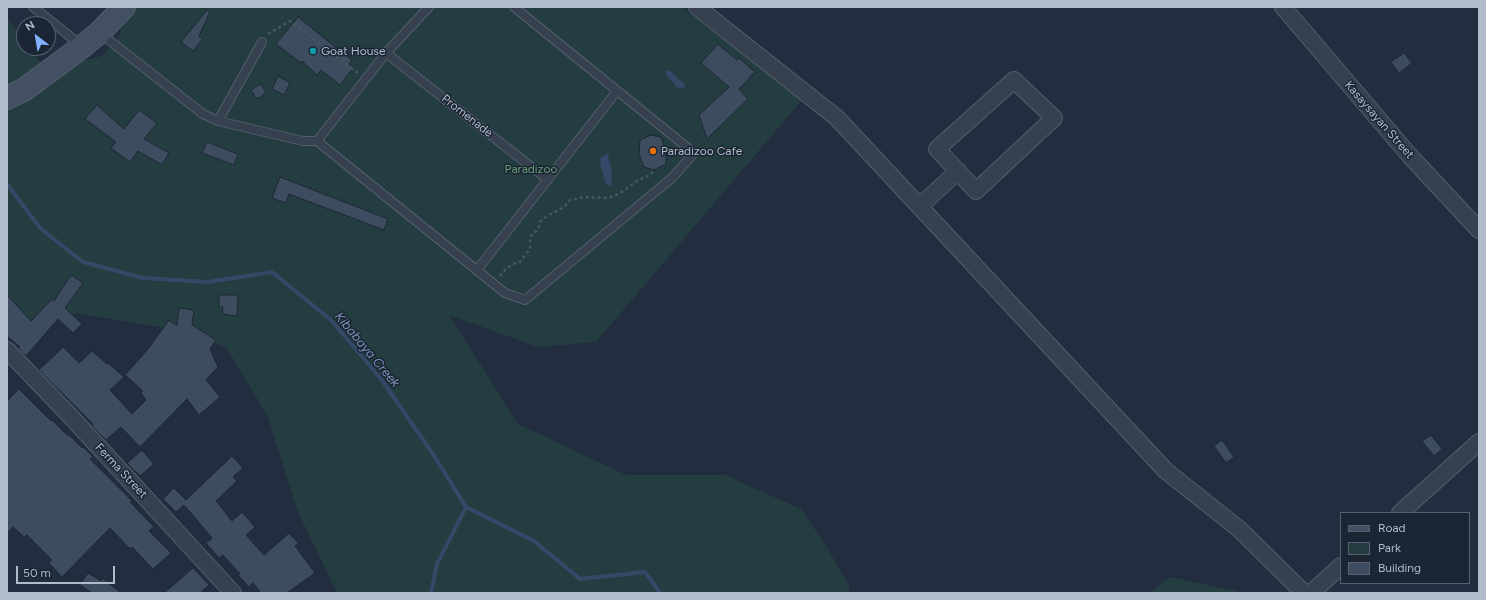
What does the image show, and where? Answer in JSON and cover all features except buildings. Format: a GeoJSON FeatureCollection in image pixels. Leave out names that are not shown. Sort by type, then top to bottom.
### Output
{"type":"FeatureCollection","features":[{"type":"Feature","properties":{"kind":"main road"},"geometry":{"type":"LineString","coordinates":[[7,98],[25,89],[57,67],[91,40],[124,7]]}},
{"type":"Feature","properties":{"kind":"street"},"geometry":{"type":"LineString","coordinates":[[697,7],[837,118],[1166,471],[1239,528],[1304,593]]}},
{"type":"Feature","properties":{"kind":"street","name":"Kasaysayan Street"},"geometry":{"type":"LineString","coordinates":[[1283,7],[1410,156],[1479,230]]}},
{"type":"Feature","properties":{"kind":"street"},"geometry":{"type":"LineString","coordinates":[[1014,80],[1054,118],[976,191],[958,171],[937,149],[1014,80]]}},
{"type":"Feature","properties":{"kind":"street"},"geometry":{"type":"LineString","coordinates":[[920,206],[958,171]]}},
{"type":"Feature","properties":{"kind":"street","name":"Ferma Street"},"geometry":{"type":"LineString","coordinates":[[7,350],[234,593]]}},
{"type":"Feature","properties":{"kind":"street"},"geometry":{"type":"LineString","coordinates":[[1401,512],[1479,442]]}},
{"type":"Feature","properties":{"kind":"street"},"geometry":{"type":"LineString","coordinates":[[1311,593],[1340,567]]}},
{"type":"Feature","properties":{"kind":"lane"},"geometry":{"type":"LineString","coordinates":[[33,7],[91,40],[203,114],[218,121],[303,142],[316,141],[505,294],[524,300],[673,177],[694,153],[514,7]]}},
{"type":"Feature","properties":{"kind":"lane"},"geometry":{"type":"LineString","coordinates":[[316,141],[386,53],[429,7]]}},
{"type":"Feature","properties":{"kind":"lane"},"geometry":{"type":"LineString","coordinates":[[218,121],[262,42]]}},
{"type":"Feature","properties":{"kind":"lane","name":"Promenade"},"geometry":{"type":"LineString","coordinates":[[386,53],[548,180]]}},
{"type":"Feature","properties":{"kind":"lane"},"geometry":{"type":"LineString","coordinates":[[477,270],[617,91]]}},
{"type":"Feature","properties":{"kind":"path"},"geometry":{"type":"LineString","coordinates":[[262,42],[268,33],[290,21],[366,79]]}},
{"type":"Feature","properties":{"kind":"path"},"geometry":{"type":"LineString","coordinates":[[494,284],[505,270],[513,264],[520,262],[530,249],[530,238],[533,233],[538,230],[540,222],[549,214],[564,207],[570,200],[585,197],[608,198],[614,196],[625,190],[637,180],[650,175],[654,170]]}},
{"type":"Feature","properties":{"kind":"green space","name":"Paradizoo"},"geometry":{"type":"Polygon","coordinates":[[[136,7],[682,7],[802,100],[596,342],[538,347],[449,315],[518,424],[626,475],[725,475],[801,509],[825,544],[850,587],[848,593],[337,593],[298,512],[267,415],[226,347],[155,326],[75,313],[13,332],[7,337],[7,18],[16,30],[16,56],[36,56],[53,80],[77,62],[102,56],[120,35],[121,23],[136,7]]]}},
{"type":"Feature","properties":{"kind":"green space"},"geometry":{"type":"Polygon","coordinates":[[[1170,577],[1236,591],[1239,593],[1150,593],[1170,577]]]}},
{"type":"Feature","properties":{"kind":"water"},"geometry":{"type":"Polygon","coordinates":[[[668,70],[684,83],[685,87],[681,89],[676,87],[665,74],[668,70]]]}},
{"type":"Feature","properties":{"kind":"water"},"geometry":{"type":"Polygon","coordinates":[[[609,152],[608,158],[611,166],[612,186],[606,184],[601,168],[600,158],[609,152]]]}},
{"type":"Feature","properties":{"kind":"waterway","name":"Kibabaya Creek"},"geometry":{"type":"LineString","coordinates":[[7,184],[40,228],[83,262],[143,278],[208,282],[272,272],[331,320],[381,379],[433,454],[466,507],[534,541],[580,579],[645,572],[660,593]]}},
{"type":"Feature","properties":{"kind":"waterway","name":"Kibabaya Creek"},"geometry":{"type":"LineString","coordinates":[[431,593],[437,564],[466,507]]}},
{"type":"Feature","properties":{"kind":"place","name":"Goat House"},"geometry":{"type":"Point","coordinates":[313,51]}},
{"type":"Feature","properties":{"kind":"place","name":"Paradizoo Cafe"},"geometry":{"type":"Point","coordinates":[653,151]}}]}
